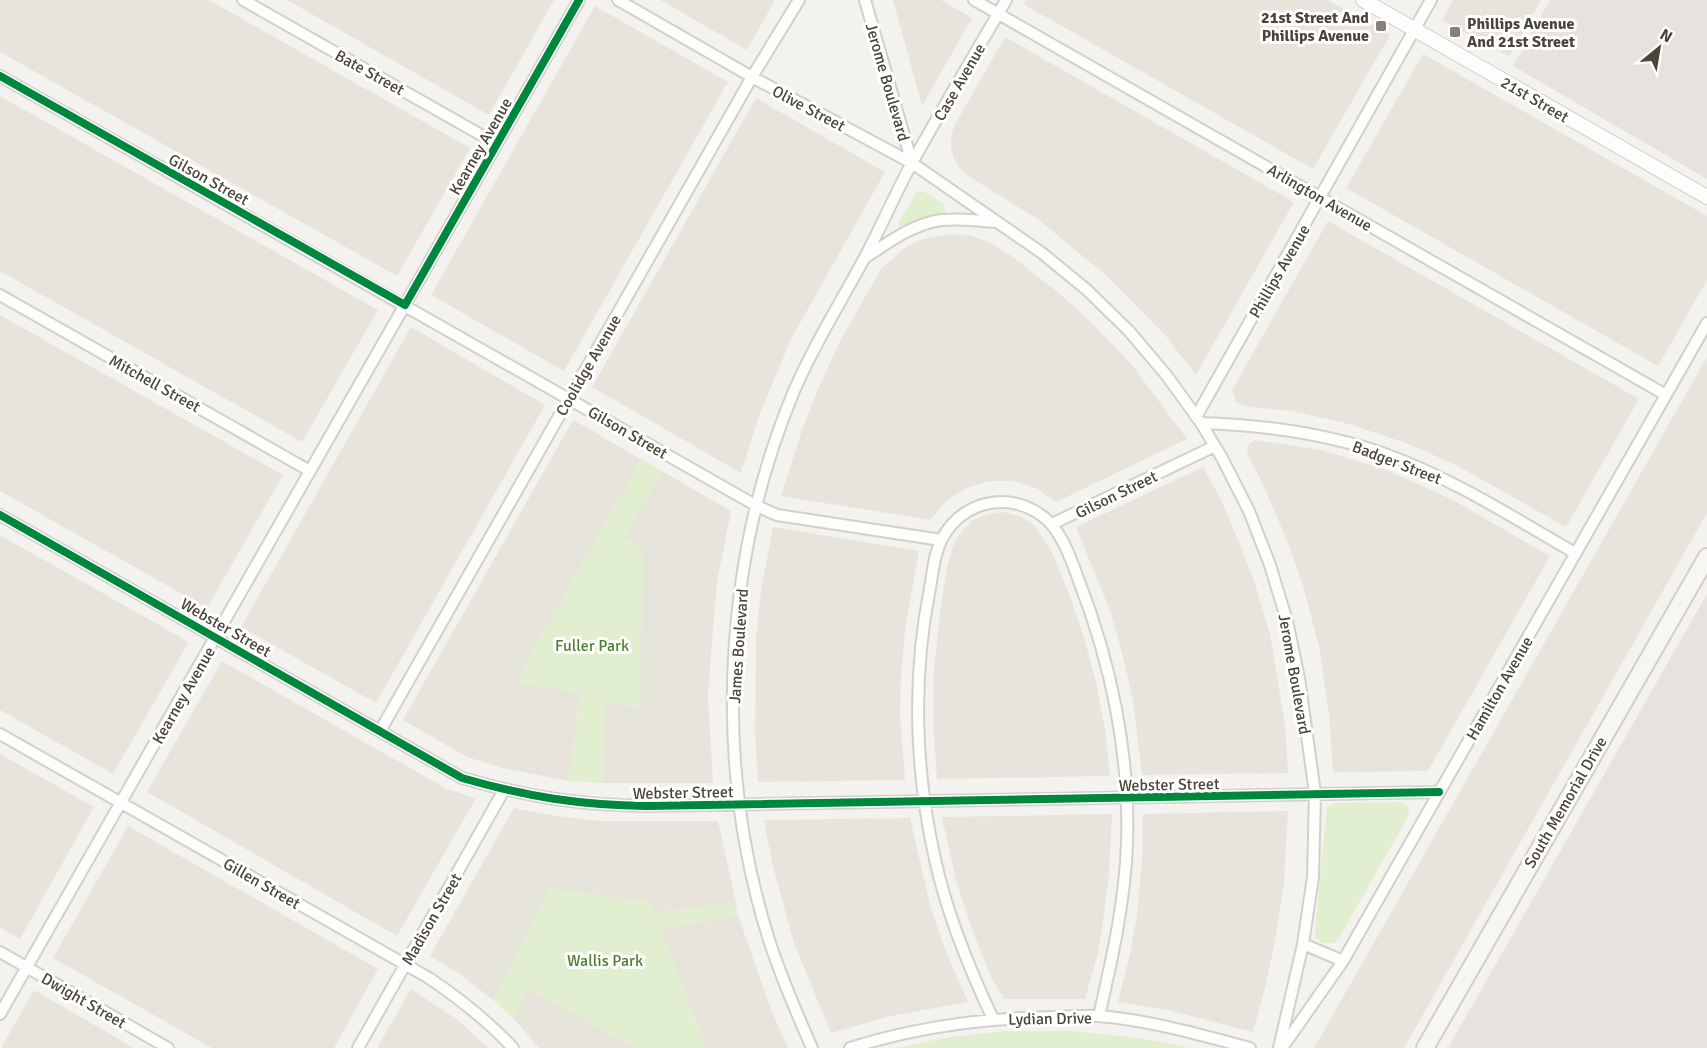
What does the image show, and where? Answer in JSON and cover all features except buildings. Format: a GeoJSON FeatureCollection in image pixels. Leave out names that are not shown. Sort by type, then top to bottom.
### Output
{"type":"FeatureCollection","features":[{"type":"Feature","properties":{"kind":"main road","name":"South Memorial Drive"},"geometry":{"type":"LineString","coordinates":[[1425,1048],[1707,557]]}},
{"type":"Feature","properties":{"kind":"street","name":"Bate Street"},"geometry":{"type":"LineString","coordinates":[[243,0],[497,144]]}},
{"type":"Feature","properties":{"kind":"street","name":"Kearney Avenue"},"geometry":{"type":"LineString","coordinates":[[0,1014],[579,0]]}},
{"type":"Feature","properties":{"kind":"street","name":"Olive Street"},"geometry":{"type":"LineString","coordinates":[[618,0],[752,77],[912,163],[997,222]]}},
{"type":"Feature","properties":{"kind":"street","name":"Coolidge Avenue"},"geometry":{"type":"LineString","coordinates":[[380,731],[752,77],[799,0]]}},
{"type":"Feature","properties":{"kind":"street","name":"Jerome Boulevard"},"geometry":{"type":"LineString","coordinates":[[865,0],[912,163]]}},
{"type":"Feature","properties":{"kind":"street","name":"Arlington Avenue"},"geometry":{"type":"LineString","coordinates":[[974,0],[1666,395]]}},
{"type":"Feature","properties":{"kind":"street","name":"Case Avenue"},"geometry":{"type":"LineString","coordinates":[[912,163],[1006,0]]}},
{"type":"Feature","properties":{"kind":"street","name":"21st Street"},"geometry":{"type":"LineString","coordinates":[[1363,0],[1707,197]]}},
{"type":"Feature","properties":{"kind":"street","name":"Phillips Avenue"},"geometry":{"type":"LineString","coordinates":[[1198,420],[1431,0]]}},
{"type":"Feature","properties":{"kind":"street","name":"Gilson Street"},"geometry":{"type":"LineString","coordinates":[[0,76],[757,506],[777,515],[941,540]]}},
{"type":"Feature","properties":{"kind":"street","name":"James Boulevard"},"geometry":{"type":"LineString","coordinates":[[812,1048],[794,1009],[770,942],[752,874],[740,805],[734,721],[735,651],[742,581],[757,506],[770,459],[794,392],[824,328],[864,258],[912,163]]}},
{"type":"Feature","properties":{"kind":"street","name":"James Boulevard"},"geometry":{"type":"LineString","coordinates":[[864,258],[893,239],[925,224],[959,219],[997,222]]}},
{"type":"Feature","properties":{"kind":"street","name":"Jerome Boulevard"},"geometry":{"type":"LineString","coordinates":[[997,222],[1042,253],[1087,290],[1137,340],[1167,376],[1215,446],[1249,511],[1270,565],[1287,621],[1299,678],[1315,793],[1313,878],[1303,944],[1281,1048]]}},
{"type":"Feature","properties":{"kind":"street","name":"Mitchell Street"},"geometry":{"type":"LineString","coordinates":[[0,296],[310,471]]}},
{"type":"Feature","properties":{"kind":"street","name":"Hamilton Avenue"},"geometry":{"type":"LineString","coordinates":[[1281,1048],[1343,961],[1707,323]]}},
{"type":"Feature","properties":{"kind":"street","name":"Badger Street"},"geometry":{"type":"LineString","coordinates":[[1198,420],[1297,431],[1386,454],[1470,493],[1575,554]]}},
{"type":"Feature","properties":{"kind":"street","name":"Gilson Street"},"geometry":{"type":"LineString","coordinates":[[1052,525],[1215,446]]}},
{"type":"Feature","properties":{"kind":"street"},"geometry":{"type":"LineString","coordinates":[[993,1019],[971,971],[950,916],[935,859],[924,801],[918,729],[919,670],[925,611],[941,540],[949,527],[966,512],[982,505],[999,502],[1011,502],[1028,507],[1052,525],[1059,534],[1092,613],[1108,667],[1118,723],[1127,798],[1127,844],[1122,903],[1099,1016]]}},
{"type":"Feature","properties":{"kind":"street","name":"Webster Street"},"geometry":{"type":"LineString","coordinates":[[0,515],[462,778],[551,800],[596,805],[740,805],[1439,792]]}},
{"type":"Feature","properties":{"kind":"street","name":"Gillen Street"},"geometry":{"type":"LineString","coordinates":[[0,734],[456,996],[513,1048]]}},
{"type":"Feature","properties":{"kind":"street","name":"Madison Street"},"geometry":{"type":"LineString","coordinates":[[358,1048],[504,790]]}},
{"type":"Feature","properties":{"kind":"street"},"geometry":{"type":"LineString","coordinates":[[1303,944],[1343,961]]}},
{"type":"Feature","properties":{"kind":"street","name":"Dwight Street"},"geometry":{"type":"LineString","coordinates":[[0,952],[168,1048]]}},
{"type":"Feature","properties":{"kind":"street","name":"Lydian Drive"},"geometry":{"type":"LineString","coordinates":[[850,1048],[882,1038],[935,1027],[993,1019],[1099,1016],[1152,1025],[1250,1048]]}},
{"type":"Feature","properties":{"kind":"shaded area"},"geometry":{"type":"Polygon","coordinates":[[[0,0],[209,0],[470,148],[397,276],[0,52],[0,0]]]}},
{"type":"Feature","properties":{"kind":"shaded area"},"geometry":{"type":"Polygon","coordinates":[[[287,0],[554,0],[489,115],[287,0]]]}},
{"type":"Feature","properties":{"kind":"shaded area"},"geometry":{"type":"Polygon","coordinates":[[[660,0],[775,0],[747,50],[660,0]]]}},
{"type":"Feature","properties":{"kind":"shaded area"},"geometry":{"type":"Polygon","coordinates":[[[893,0],[941,0],[972,18],[922,106],[893,0]]]}},
{"type":"Feature","properties":{"kind":"shaded area"},"geometry":{"type":"Polygon","coordinates":[[[1026,0],[1328,0],[1390,35],[1313,169],[1023,4],[1026,0]]]}},
{"type":"Feature","properties":{"kind":"shaded area"},"geometry":{"type":"Polygon","coordinates":[[[1453,0],[1541,0],[1509,57],[1442,20],[1453,0]]]}},
{"type":"Feature","properties":{"kind":"shaded area"},"geometry":{"type":"Polygon","coordinates":[[[1550,0],[1707,0],[1707,179],[1513,66],[1550,0]]]}},
{"type":"Feature","properties":{"kind":"shaded area"},"geometry":{"type":"Polygon","coordinates":[[[595,6],[728,82],[564,371],[431,295],[595,6]]]}},
{"type":"Feature","properties":{"kind":"shaded area"},"geometry":{"type":"Polygon","coordinates":[[[1005,37],[1294,202],[1196,375],[1165,335],[1109,278],[1039,220],[968,176],[954,159],[951,137],[954,126],[1005,37]]]}},
{"type":"Feature","properties":{"kind":"shaded area"},"geometry":{"type":"Polygon","coordinates":[[[1423,54],[1707,216],[1707,280],[1658,366],[1346,188],[1423,54]]]}},
{"type":"Feature","properties":{"kind":"shaded area"},"geometry":{"type":"Polygon","coordinates":[[[0,96],[378,310],[302,442],[0,271],[0,96]]]}},
{"type":"Feature","properties":{"kind":"shaded area"},"geometry":{"type":"Polygon","coordinates":[[[756,98],[885,172],[791,339],[759,416],[741,473],[592,387],[756,98]]]}},
{"type":"Feature","properties":{"kind":"shaded area"},"geometry":{"type":"Polygon","coordinates":[[[1328,221],[1639,399],[1566,527],[1454,464],[1406,443],[1349,424],[1292,411],[1244,406],[1236,402],[1232,390],[1328,221]]]}},
{"type":"Feature","properties":{"kind":"shaded area"},"geometry":{"type":"Polygon","coordinates":[[[954,234],[971,236],[989,242],[1054,289],[1089,320],[1132,365],[1187,439],[1056,502],[1036,488],[1013,481],[989,481],[966,488],[946,501],[930,520],[781,496],[818,389],[839,343],[881,269],[906,247],[919,240],[954,234]]]}},
{"type":"Feature","properties":{"kind":"shaded area"},"geometry":{"type":"Polygon","coordinates":[[[0,315],[283,475],[207,608],[0,491],[0,315]]]}},
{"type":"Feature","properties":{"kind":"shaded area"},"geometry":{"type":"Polygon","coordinates":[[[411,327],[545,405],[376,703],[241,627],[411,327]]]}},
{"type":"Feature","properties":{"kind":"shaded area"},"geometry":{"type":"Polygon","coordinates":[[[1707,357],[1707,513],[1404,1048],[1314,1048],[1707,357]]]}},
{"type":"Feature","properties":{"kind":"shaded area"},"geometry":{"type":"Polygon","coordinates":[[[573,420],[641,459],[516,681],[580,693],[569,781],[502,768],[467,757],[403,720],[573,420]]]}},
{"type":"Feature","properties":{"kind":"shaded area"},"geometry":{"type":"Polygon","coordinates":[[[1255,440],[1321,450],[1387,470],[1453,500],[1550,556],[1428,771],[1333,772],[1329,714],[1319,647],[1303,586],[1287,540],[1247,454],[1249,444],[1255,440]]]}},
{"type":"Feature","properties":{"kind":"shaded area"},"geometry":{"type":"Polygon","coordinates":[[[1203,467],[1221,500],[1239,542],[1270,634],[1285,725],[1288,773],[1142,775],[1133,701],[1122,653],[1111,613],[1076,527],[1203,467]]]}},
{"type":"Feature","properties":{"kind":"shaded area"},"geometry":{"type":"Polygon","coordinates":[[[662,471],[731,511],[717,582],[708,696],[713,783],[602,783],[605,702],[640,707],[624,538],[662,471]]]}},
{"type":"Feature","properties":{"kind":"shaded area"},"geometry":{"type":"Polygon","coordinates":[[[1004,512],[1020,516],[1034,525],[1051,550],[1068,591],[1096,682],[1105,730],[1110,776],[937,779],[933,721],[934,669],[947,567],[953,546],[961,532],[973,520],[988,514],[1004,512]]]}},
{"type":"Feature","properties":{"kind":"shaded area"},"geometry":{"type":"Polygon","coordinates":[[[773,527],[919,551],[905,630],[901,676],[900,715],[905,780],[758,782],[755,734],[756,638],[761,591],[773,527]]]}},
{"type":"Feature","properties":{"kind":"shaded area"},"geometry":{"type":"Polygon","coordinates":[[[0,535],[189,642],[113,774],[0,710],[0,535]]]}},
{"type":"Feature","properties":{"kind":"shaded area"},"geometry":{"type":"Polygon","coordinates":[[[1707,594],[1707,1048],[1448,1048],[1707,594]]]}},
{"type":"Feature","properties":{"kind":"shaded area"},"geometry":{"type":"Polygon","coordinates":[[[222,661],[447,789],[476,798],[397,936],[147,792],[222,661]]]}},
{"type":"Feature","properties":{"kind":"shaded area"},"geometry":{"type":"Polygon","coordinates":[[[0,754],[94,807],[20,939],[0,928],[0,754]]]}},
{"type":"Feature","properties":{"kind":"shaded area"},"geometry":{"type":"Polygon","coordinates":[[[514,808],[600,821],[718,821],[736,903],[654,913],[549,889],[493,1000],[458,973],[430,956],[514,808]]]}},
{"type":"Feature","properties":{"kind":"shaded area"},"geometry":{"type":"Polygon","coordinates":[[[1288,811],[1284,884],[1275,941],[1253,1032],[1168,1010],[1118,1002],[1137,915],[1143,849],[1143,814],[1288,811]]]}},
{"type":"Feature","properties":{"kind":"shaded area"},"geometry":{"type":"Polygon","coordinates":[[[1112,814],[1109,875],[1103,921],[1098,953],[1085,999],[1004,999],[992,979],[973,932],[956,880],[942,817],[1112,814]]]}},
{"type":"Feature","properties":{"kind":"shaded area"},"geometry":{"type":"Polygon","coordinates":[[[910,818],[931,909],[968,1002],[891,1016],[831,1033],[794,943],[772,863],[764,820],[910,818]]]}},
{"type":"Feature","properties":{"kind":"shaded area"},"geometry":{"type":"Polygon","coordinates":[[[128,826],[378,969],[334,1048],[212,1048],[53,958],[128,826]]]}},
{"type":"Feature","properties":{"kind":"shaded area"},"geometry":{"type":"Polygon","coordinates":[[[738,915],[770,1007],[788,1048],[706,1048],[660,929],[738,915]]]}},
{"type":"Feature","properties":{"kind":"shaded area"},"geometry":{"type":"Polygon","coordinates":[[[411,989],[458,1020],[488,1048],[377,1048],[411,989]]]}},
{"type":"Feature","properties":{"kind":"shaded area"},"geometry":{"type":"Polygon","coordinates":[[[529,989],[637,1048],[539,1048],[513,1018],[529,989]]]}},
{"type":"Feature","properties":{"kind":"shaded area"},"geometry":{"type":"Polygon","coordinates":[[[34,990],[134,1048],[1,1048],[34,990]]]}},
{"type":"Feature","properties":{"kind":"green space"},"geometry":{"type":"Polygon","coordinates":[[[919,191],[923,191],[945,205],[945,212],[899,227],[898,224],[919,191]]]}},
{"type":"Feature","properties":{"kind":"green space","name":"Fuller Park"},"geometry":{"type":"Polygon","coordinates":[[[641,459],[662,471],[624,538],[643,549],[641,707],[605,702],[602,783],[569,781],[580,693],[515,682],[641,459]]]}},
{"type":"Feature","properties":{"kind":"green space"},"geometry":{"type":"Polygon","coordinates":[[[1401,802],[1408,806],[1409,815],[1339,938],[1333,943],[1322,943],[1316,938],[1315,930],[1327,807],[1336,803],[1401,802]]]}},
{"type":"Feature","properties":{"kind":"green space","name":"Wallis Park"},"geometry":{"type":"Polygon","coordinates":[[[549,889],[650,901],[654,913],[736,903],[738,915],[660,929],[706,1048],[637,1048],[529,989],[513,1018],[493,1000],[549,889]]]}},
{"type":"Feature","properties":{"kind":"green space"},"geometry":{"type":"Polygon","coordinates":[[[1006,1031],[1072,1031],[1139,1038],[1191,1048],[895,1048],[950,1037],[1006,1031]]]}},
{"type":"Feature","properties":{"kind":"cycle path"},"geometry":{"type":"LineString","coordinates":[[0,76],[405,305],[579,0]]}},
{"type":"Feature","properties":{"kind":"cycle path"},"geometry":{"type":"LineString","coordinates":[[0,515],[462,778],[532,795],[576,802],[647,806],[1439,792]]}},
{"type":"Feature","properties":{"kind":"place","name":"21st Street And Phillips Avenue"},"geometry":{"type":"Point","coordinates":[1381,26]}},
{"type":"Feature","properties":{"kind":"place","name":"Phillips Avenue And 21st Street"},"geometry":{"type":"Point","coordinates":[1455,32]}}]}
